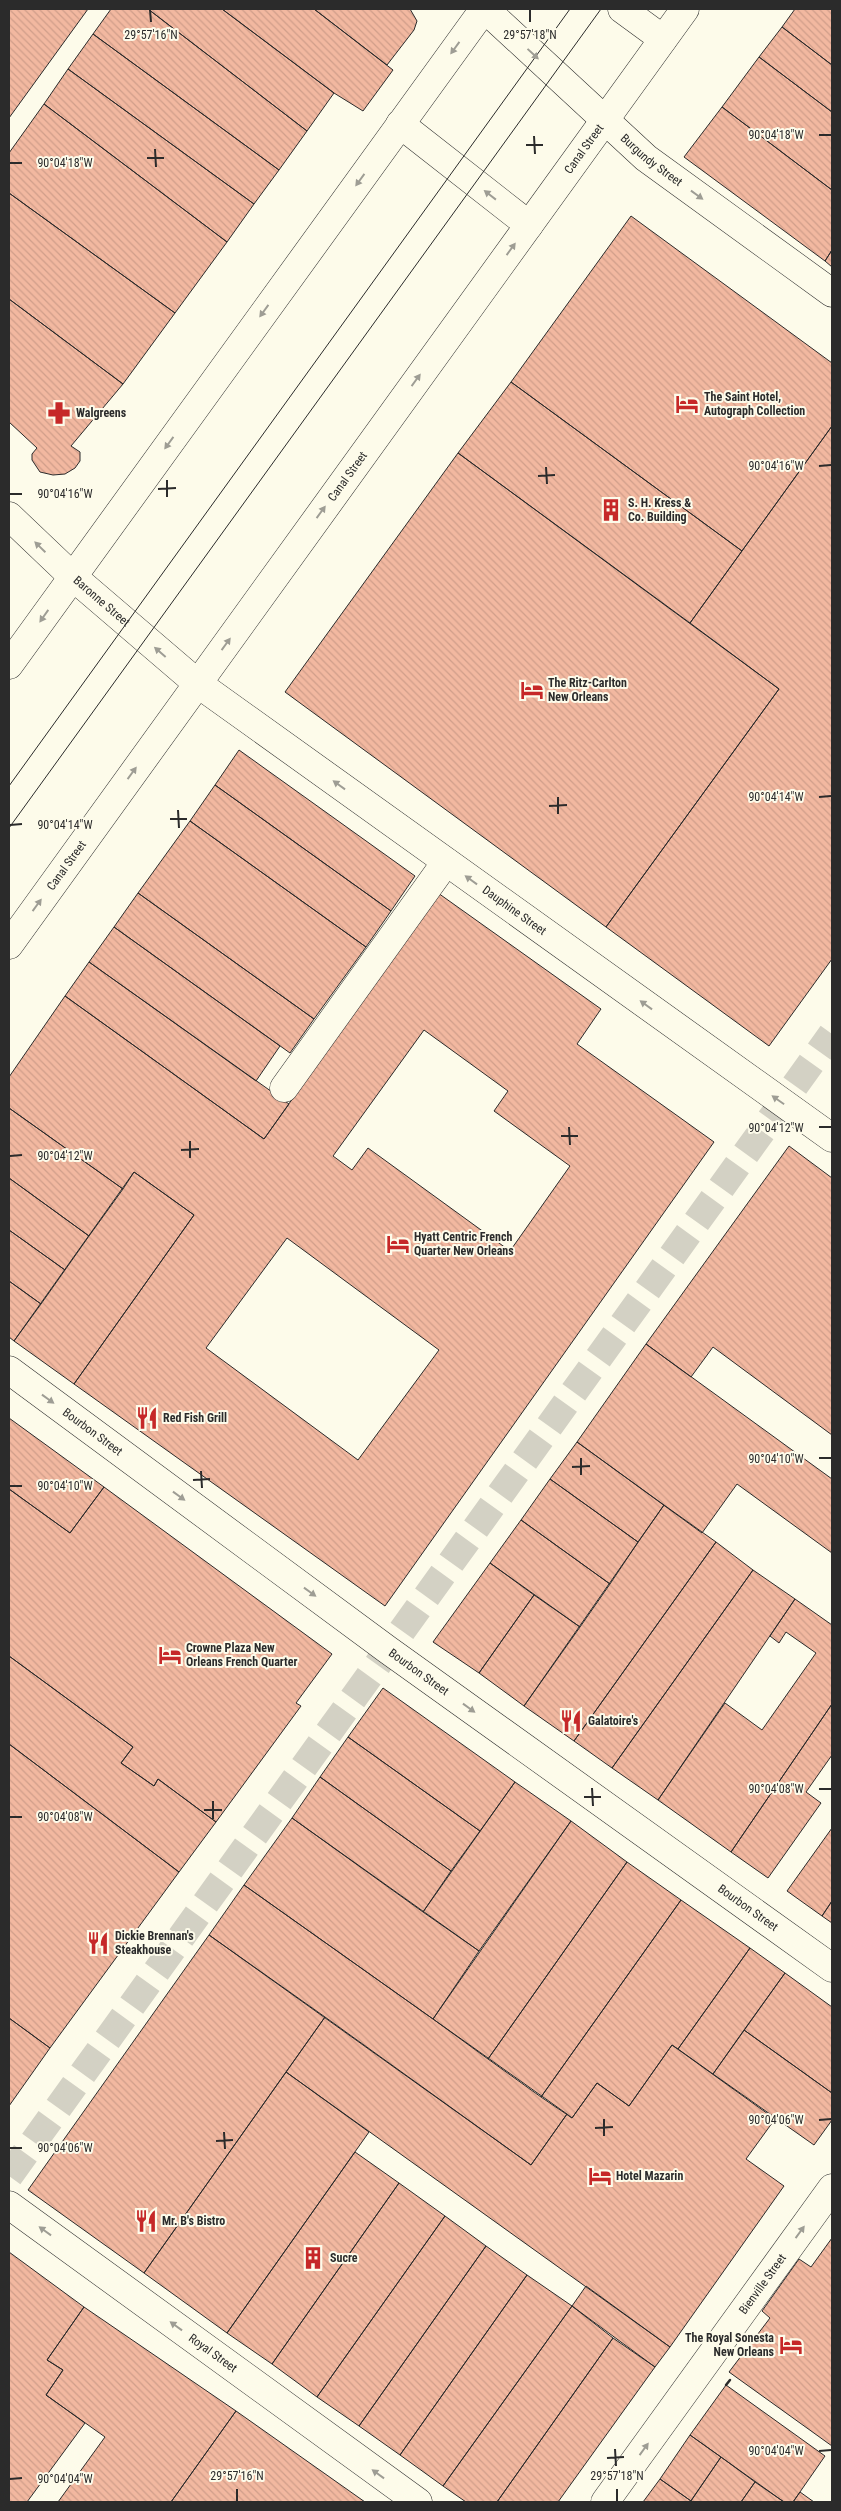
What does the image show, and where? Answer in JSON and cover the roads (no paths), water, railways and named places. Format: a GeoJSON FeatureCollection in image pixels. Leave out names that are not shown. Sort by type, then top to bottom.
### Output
{"type":"FeatureCollection","features":[{"type":"Feature","properties":{"kind":"street","name":"Burgundy Street"},"geometry":{"type":"LineString","coordinates":[[484,9],[646,158],[832,293]]}},
{"type":"Feature","properties":{"kind":"street"},"geometry":{"type":"LineString","coordinates":[[9,665],[484,9]]}},
{"type":"Feature","properties":{"kind":"street"},"geometry":{"type":"LineString","coordinates":[[622,9],[663,39]]}},
{"type":"Feature","properties":{"kind":"street","name":"Canal Street"},"geometry":{"type":"LineString","coordinates":[[9,945],[685,9]]}},
{"type":"Feature","properties":{"kind":"street"},"geometry":{"type":"LineString","coordinates":[[400,124],[529,225]]}},
{"type":"Feature","properties":{"kind":"street","name":"Baronne Street"},"geometry":{"type":"LineString","coordinates":[[9,516],[72,576],[197,683]]}},
{"type":"Feature","properties":{"kind":"street","name":"Dauphine Street"},"geometry":{"type":"LineString","coordinates":[[197,683],[832,1138]]}},
{"type":"Feature","properties":{"kind":"street"},"geometry":{"type":"LineString","coordinates":[[284,1088],[446,862]]}},
{"type":"Feature","properties":{"kind":"street","name":"Bourbon Street"},"geometry":{"type":"LineString","coordinates":[[9,1370],[394,1654],[832,1968]]}},
{"type":"Feature","properties":{"kind":"street","name":"Bienville Street"},"geometry":{"type":"LineString","coordinates":[[605,2502],[832,2188]]}},
{"type":"Feature","properties":{"kind":"street","name":"Royal Street"},"geometry":{"type":"LineString","coordinates":[[9,2205],[418,2502]]}},
{"type":"Feature","properties":{"kind":"tunnel"},"geometry":{"type":"LineString","coordinates":[[9,2176],[832,1034]]}},
{"type":"Feature","properties":{"kind":"tram line"},"geometry":{"type":"LineString","coordinates":[[9,786],[570,9]]}},
{"type":"Feature","properties":{"kind":"tram line"},"geometry":{"type":"LineString","coordinates":[[9,828],[601,9]]}},
{"type":"Feature","properties":{"kind":"place","name":"The Saint Hotel, Autograph Collection"},"geometry":{"type":"Point","coordinates":[687,404]}},
{"type":"Feature","properties":{"kind":"place","name":"Walgreens"},"geometry":{"type":"Point","coordinates":[59,413]}},
{"type":"Feature","properties":{"kind":"place","name":"S. H. Kress & Co. Building"},"geometry":{"type":"Point","coordinates":[611,510]}},
{"type":"Feature","properties":{"kind":"place","name":"The Ritz-Carlton New Orleans"},"geometry":{"type":"Point","coordinates":[532,690]}},
{"type":"Feature","properties":{"kind":"place","name":"Hyatt Centric French Quarter New Orleans"},"geometry":{"type":"Point","coordinates":[398,1244]}},
{"type":"Feature","properties":{"kind":"place","name":"Red Fish Grill"},"geometry":{"type":"Point","coordinates":[147,1418]}},
{"type":"Feature","properties":{"kind":"place","name":"Crowne Plaza New Orleans French Quarter"},"geometry":{"type":"Point","coordinates":[170,1655]}},
{"type":"Feature","properties":{"kind":"place","name":"Galatoire's"},"geometry":{"type":"Point","coordinates":[571,1721]}},
{"type":"Feature","properties":{"kind":"place","name":"Dickie Brennan's Steakhouse"},"geometry":{"type":"Point","coordinates":[98,1943]}},
{"type":"Feature","properties":{"kind":"place","name":"Hotel Mazarin"},"geometry":{"type":"Point","coordinates":[600,2176]}},
{"type":"Feature","properties":{"kind":"place","name":"Mr. B's Bistro"},"geometry":{"type":"Point","coordinates":[146,2221]}},
{"type":"Feature","properties":{"kind":"place","name":"Sucre"},"geometry":{"type":"Point","coordinates":[313,2258]}},
{"type":"Feature","properties":{"kind":"place","name":"The Royal Sonesta New Orleans"},"geometry":{"type":"Point","coordinates":[791,2345]}}]}
